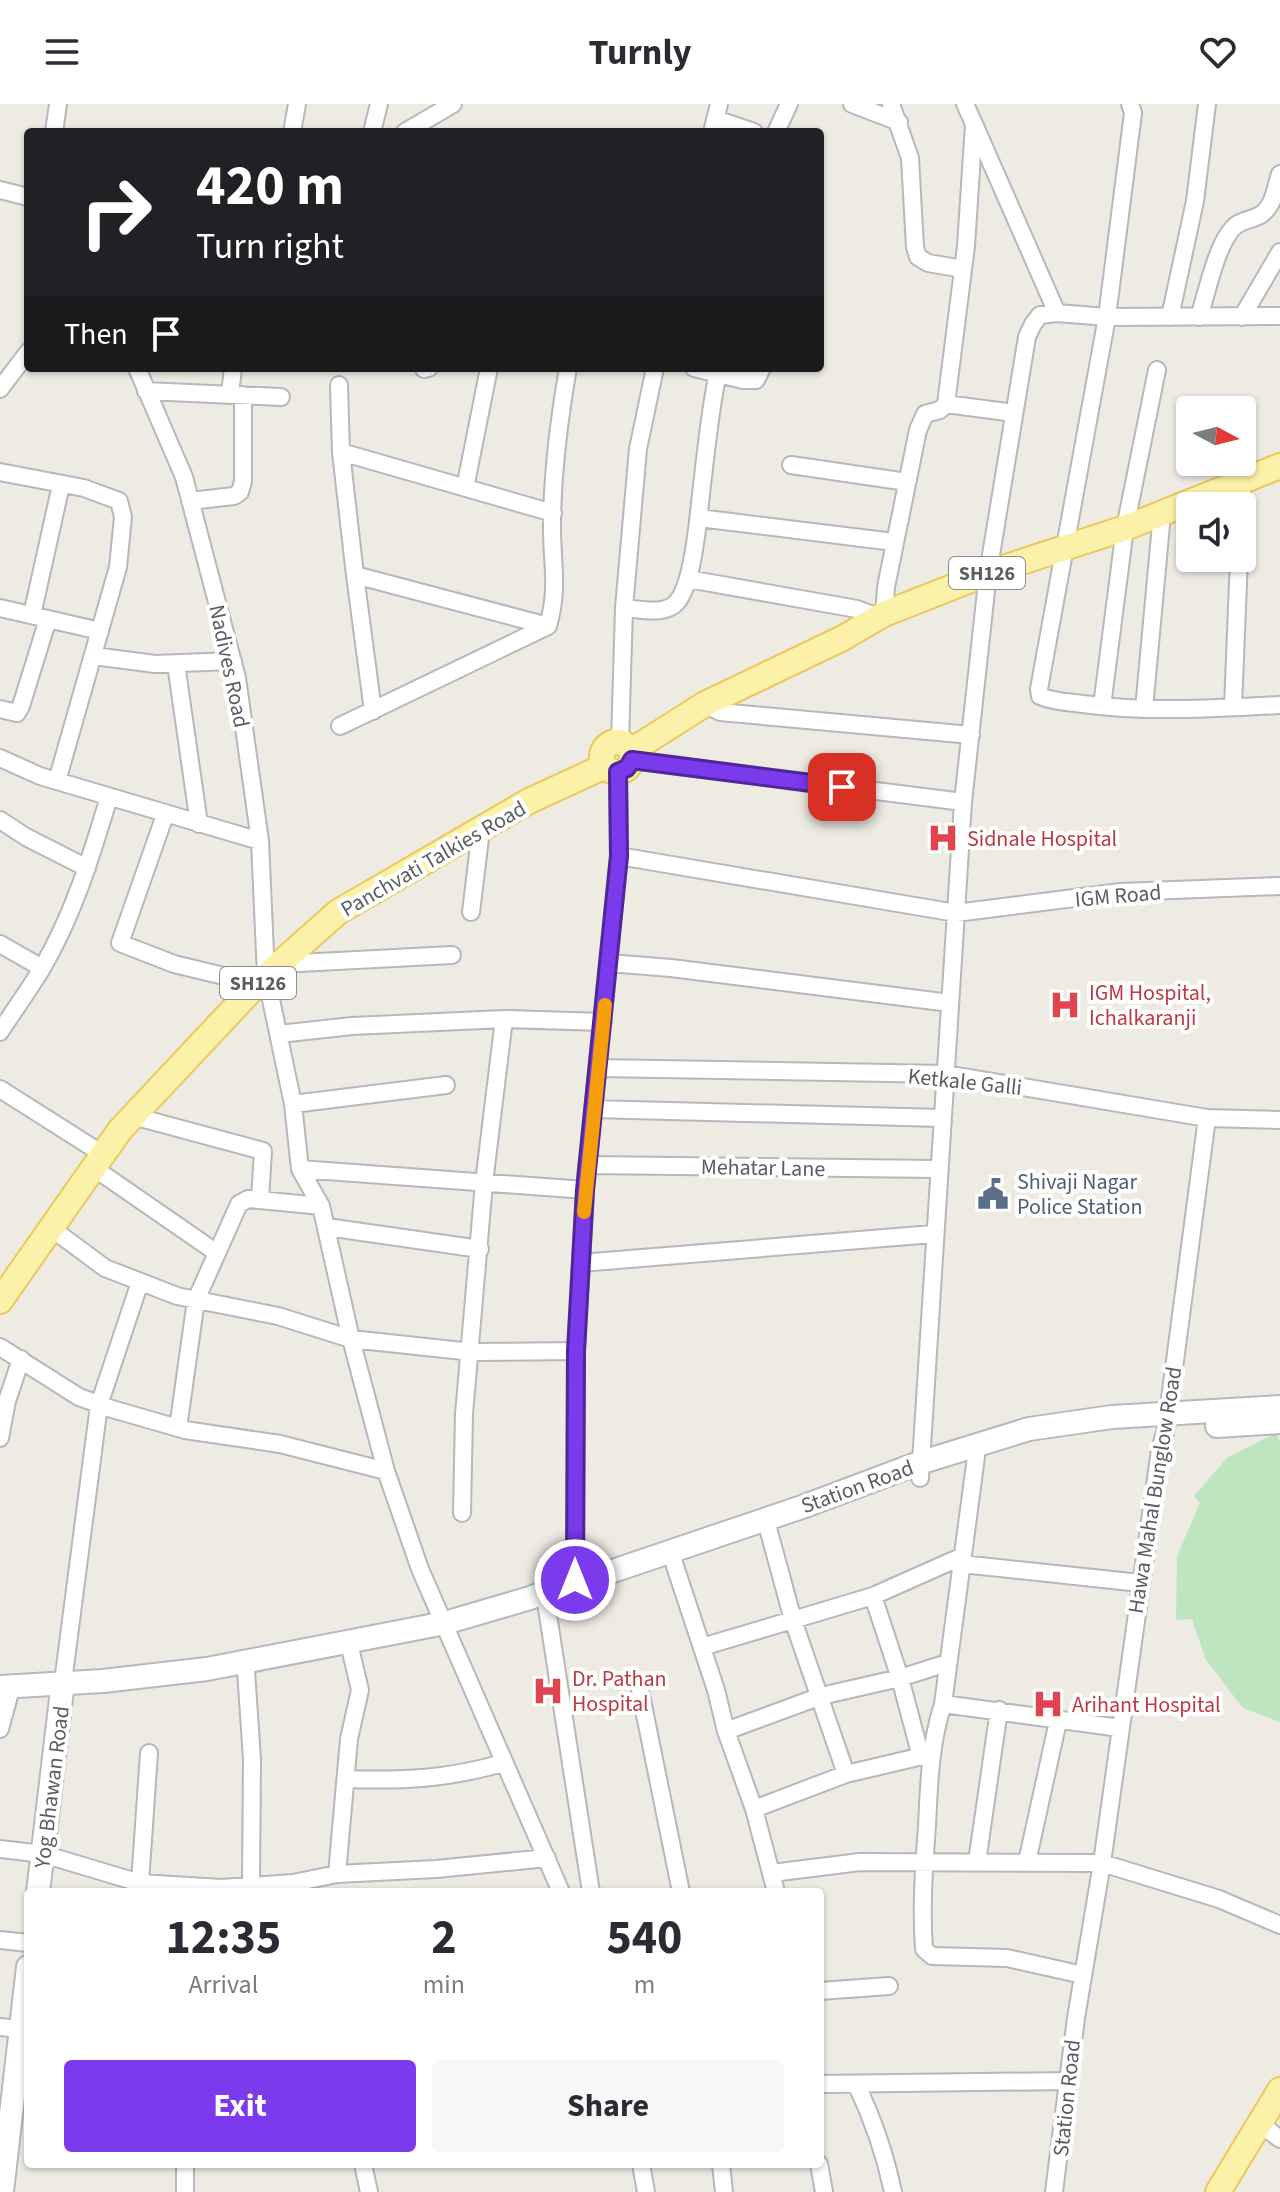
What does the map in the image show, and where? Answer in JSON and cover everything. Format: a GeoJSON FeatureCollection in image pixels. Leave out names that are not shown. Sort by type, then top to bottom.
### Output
{"type":"FeatureCollection","features":[{"type":"Feature","properties":{"kind":"main road","name":"SH126"},"geometry":{"type":"LineString","coordinates":[[1245,492],[1280,466]]}},
{"type":"Feature","properties":{"kind":"main road","name":"SH126"},"geometry":{"type":"LineString","coordinates":[[705,704],[843,638],[878,617],[988,573],[1176,510]]}},
{"type":"Feature","properties":{"kind":"main road","name":"Panchvati Talkies Road"},"geometry":{"type":"LineString","coordinates":[[0,1301],[120,1130],[268,975],[338,912],[529,801],[621,758],[705,704]]}},
{"type":"Feature","properties":{"kind":"main road","name":"Station Road"},"geometry":{"type":"LineString","coordinates":[[446,1627],[546,1602],[610,1572],[920,1470],[1046,1438],[1280,1407]]}},
{"type":"Feature","properties":{"kind":"main road","name":"Station Road"},"geometry":{"type":"LineString","coordinates":[[446,1627],[530,1598],[673,1560],[768,1528],[1029,1429],[1112,1417],[1167,1422],[1280,1422]]}},
{"type":"Feature","properties":{"kind":"main road"},"geometry":{"type":"LineString","coordinates":[[62,1687],[155,1686],[351,1652],[446,1627]]}},
{"type":"Feature","properties":{"kind":"main road"},"geometry":{"type":"LineString","coordinates":[[3,1693],[207,1669],[446,1627]]}},
{"type":"Feature","properties":{"kind":"main road","name":"Yog Bhawan Road"},"geometry":{"type":"LineString","coordinates":[[39,1888],[62,1687]]}},
{"type":"Feature","properties":{"kind":"main road"},"geometry":{"type":"LineString","coordinates":[[2,2192],[16,2028],[24,1987]]}},
{"type":"Feature","properties":{"kind":"main road"},"geometry":{"type":"LineString","coordinates":[[1218,2192],[1280,2090]]}},
{"type":"Feature","properties":{"kind":"street"},"geometry":{"type":"LineString","coordinates":[[55,128],[58,104]]}},
{"type":"Feature","properties":{"kind":"street"},"geometry":{"type":"LineString","coordinates":[[293,128],[297,104]]}},
{"type":"Feature","properties":{"kind":"street"},"geometry":{"type":"LineString","coordinates":[[373,128],[379,104]]}},
{"type":"Feature","properties":{"kind":"street"},"geometry":{"type":"LineString","coordinates":[[412,128],[453,104]]}},
{"type":"Feature","properties":{"kind":"street"},"geometry":{"type":"LineString","coordinates":[[778,128],[789,104]]}},
{"type":"Feature","properties":{"kind":"street"},"geometry":{"type":"LineString","coordinates":[[852,104],[899,122]]}},
{"type":"Feature","properties":{"kind":"street"},"geometry":{"type":"LineString","coordinates":[[891,104],[910,158],[918,257],[928,263],[963,269]]}},
{"type":"Feature","properties":{"kind":"street"},"geometry":{"type":"LineString","coordinates":[[965,104],[1057,313]]}},
{"type":"Feature","properties":{"kind":"street"},"geometry":{"type":"LineString","coordinates":[[1130,104],[1133,113],[1107,317],[1040,696],[1049,700],[1144,709],[1280,705]]}},
{"type":"Feature","properties":{"kind":"street"},"geometry":{"type":"LineString","coordinates":[[1170,317],[1195,201],[1207,104]]}},
{"type":"Feature","properties":{"kind":"street"},"geometry":{"type":"LineString","coordinates":[[716,118],[743,128]]}},
{"type":"Feature","properties":{"kind":"street"},"geometry":{"type":"LineString","coordinates":[[688,579],[857,609],[878,617],[918,430],[925,414],[940,410],[946,404],[963,269],[974,124]]}},
{"type":"Feature","properties":{"kind":"street"},"geometry":{"type":"LineString","coordinates":[[1199,317],[1222,248],[1232,228],[1242,221],[1259,217],[1270,206],[1280,174]]}},
{"type":"Feature","properties":{"kind":"street"},"geometry":{"type":"LineString","coordinates":[[0,190],[24,196]]}},
{"type":"Feature","properties":{"kind":"street"},"geometry":{"type":"LineString","coordinates":[[1242,317],[1280,252]]}},
{"type":"Feature","properties":{"kind":"street"},"geometry":{"type":"LineString","coordinates":[[920,1470],[963,802],[988,573],[1027,337],[1040,315],[1057,313],[1107,317],[1280,316]]}},
{"type":"Feature","properties":{"kind":"street"},"geometry":{"type":"LineString","coordinates":[[0,389],[24,357]]}},
{"type":"Feature","properties":{"kind":"street"},"geometry":{"type":"LineString","coordinates":[[1102,706],[1125,528],[1157,370]]}},
{"type":"Feature","properties":{"kind":"street","name":"Nadives Road"},"geometry":{"type":"LineString","coordinates":[[139,372],[184,477],[233,661],[260,841],[268,975],[293,1104],[300,1169]]}},
{"type":"Feature","properties":{"kind":"street"},"geometry":{"type":"LineString","coordinates":[[190,501],[234,496],[240,492],[243,481],[233,372]]}},
{"type":"Feature","properties":{"kind":"street"},"geometry":{"type":"LineString","coordinates":[[465,488],[488,372]]}},
{"type":"Feature","properties":{"kind":"street"},"geometry":{"type":"LineString","coordinates":[[340,726],[548,626],[556,599],[553,513],[567,372]]}},
{"type":"Feature","properties":{"kind":"street"},"geometry":{"type":"LineString","coordinates":[[577,1585],[576,1351],[585,1190],[619,856],[624,608],[638,449],[654,372]]}},
{"type":"Feature","properties":{"kind":"street"},"geometry":{"type":"LineString","coordinates":[[624,608],[664,610],[675,604],[688,579],[719,372]]}},
{"type":"Feature","properties":{"kind":"street"},"geometry":{"type":"LineString","coordinates":[[722,372],[743,380],[756,380],[760,372]]}},
{"type":"Feature","properties":{"kind":"street"},"geometry":{"type":"LineString","coordinates":[[339,385],[341,452],[373,711]]}},
{"type":"Feature","properties":{"kind":"street"},"geometry":{"type":"LineString","coordinates":[[146,391],[281,397]]}},
{"type":"Feature","properties":{"kind":"street"},"geometry":{"type":"LineString","coordinates":[[946,404],[1014,413]]}},
{"type":"Feature","properties":{"kind":"street"},"geometry":{"type":"LineString","coordinates":[[341,452],[553,513]]}},
{"type":"Feature","properties":{"kind":"street"},"geometry":{"type":"LineString","coordinates":[[791,465],[907,482]]}},
{"type":"Feature","properties":{"kind":"street"},"geometry":{"type":"LineString","coordinates":[[0,472],[84,488],[119,501],[123,517],[121,546],[94,656],[57,781]]}},
{"type":"Feature","properties":{"kind":"street"},"geometry":{"type":"LineString","coordinates":[[0,709],[17,713],[21,706],[40,617],[61,485]]}},
{"type":"Feature","properties":{"kind":"street"},"geometry":{"type":"LineString","coordinates":[[1144,709],[1162,514]]}},
{"type":"Feature","properties":{"kind":"street"},"geometry":{"type":"LineString","coordinates":[[699,518],[894,542]]}},
{"type":"Feature","properties":{"kind":"street"},"geometry":{"type":"LineString","coordinates":[[1233,707],[1238,572]]}},
{"type":"Feature","properties":{"kind":"street"},"geometry":{"type":"LineString","coordinates":[[355,575],[548,626]]}},
{"type":"Feature","properties":{"kind":"street"},"geometry":{"type":"LineString","coordinates":[[0,608],[100,631]]}},
{"type":"Feature","properties":{"kind":"street"},"geometry":{"type":"LineString","coordinates":[[94,656],[176,664],[233,661]]}},
{"type":"Feature","properties":{"kind":"street"},"geometry":{"type":"LineString","coordinates":[[176,664],[199,824]]}},
{"type":"Feature","properties":{"kind":"street"},"geometry":{"type":"LineString","coordinates":[[705,704],[720,712],[971,735]]}},
{"type":"Feature","properties":{"kind":"street"},"geometry":{"type":"LineString","coordinates":[[0,758],[57,781],[260,841]]}},
{"type":"Feature","properties":{"kind":"street"},"geometry":{"type":"LineString","coordinates":[[621,758],[963,802]]}},
{"type":"Feature","properties":{"kind":"street"},"geometry":{"type":"LineString","coordinates":[[0,1032],[42,968],[69,913],[109,797]]}},
{"type":"Feature","properties":{"kind":"street"},"geometry":{"type":"LineString","coordinates":[[165,815],[120,943],[174,964],[268,975],[452,955]]}},
{"type":"Feature","properties":{"kind":"street"},"geometry":{"type":"LineString","coordinates":[[0,820],[87,868]]}},
{"type":"Feature","properties":{"kind":"street"},"geometry":{"type":"LineString","coordinates":[[471,912],[481,830]]}},
{"type":"Feature","properties":{"kind":"street","name":"IGM Road"},"geometry":{"type":"LineString","coordinates":[[619,856],[956,913],[1121,892],[1280,886]]}},
{"type":"Feature","properties":{"kind":"street"},"geometry":{"type":"LineString","coordinates":[[0,944],[42,968]]}},
{"type":"Feature","properties":{"kind":"street"},"geometry":{"type":"LineString","coordinates":[[609,963],[950,1003]]}},
{"type":"Feature","properties":{"kind":"street"},"geometry":{"type":"LineString","coordinates":[[279,1034],[352,1026],[504,1019],[603,1022]]}},
{"type":"Feature","properties":{"kind":"street"},"geometry":{"type":"LineString","coordinates":[[462,1513],[464,1414],[472,1352],[484,1183],[504,1019]]}},
{"type":"Feature","properties":{"kind":"street","name":"Ketkale Galli"},"geometry":{"type":"LineString","coordinates":[[599,1068],[945,1074],[1207,1118],[1280,1120]]}},
{"type":"Feature","properties":{"kind":"street"},"geometry":{"type":"LineString","coordinates":[[293,1104],[446,1085]]}},
{"type":"Feature","properties":{"kind":"street"},"geometry":{"type":"LineString","coordinates":[[0,1089],[217,1253]]}},
{"type":"Feature","properties":{"kind":"street"},"geometry":{"type":"LineString","coordinates":[[593,1109],[942,1118]]}},
{"type":"Feature","properties":{"kind":"street"},"geometry":{"type":"LineString","coordinates":[[133,1116],[263,1151],[260,1200]]}},
{"type":"Feature","properties":{"kind":"street","name":"Hawa Mahal Bunglow Road"},"geometry":{"type":"LineString","coordinates":[[1102,1863],[1140,1583],[1167,1422],[1207,1118]]}},
{"type":"Feature","properties":{"kind":"street","name":"Mehatar Lane"},"geometry":{"type":"LineString","coordinates":[[587,1165],[938,1169]]}},
{"type":"Feature","properties":{"kind":"street"},"geometry":{"type":"LineString","coordinates":[[300,1169],[585,1190]]}},
{"type":"Feature","properties":{"kind":"street"},"geometry":{"type":"LineString","coordinates":[[300,1169],[321,1206],[351,1339],[386,1471],[420,1569],[559,1888]]}},
{"type":"Feature","properties":{"kind":"street"},"geometry":{"type":"LineString","coordinates":[[178,1428],[196,1300],[239,1204],[248,1199],[321,1206]]}},
{"type":"Feature","properties":{"kind":"street"},"geometry":{"type":"LineString","coordinates":[[327,1227],[480,1249]]}},
{"type":"Feature","properties":{"kind":"street"},"geometry":{"type":"LineString","coordinates":[[51,1228],[105,1268],[177,1296],[278,1316],[351,1339],[472,1352],[576,1351]]}},
{"type":"Feature","properties":{"kind":"street"},"geometry":{"type":"LineString","coordinates":[[581,1263],[933,1234]]}},
{"type":"Feature","properties":{"kind":"street"},"geometry":{"type":"LineString","coordinates":[[62,1687],[99,1405],[140,1282]]}},
{"type":"Feature","properties":{"kind":"street"},"geometry":{"type":"LineString","coordinates":[[0,1347],[79,1397],[99,1405],[178,1428],[280,1444],[386,1471]]}},
{"type":"Feature","properties":{"kind":"street"},"geometry":{"type":"LineString","coordinates":[[0,1438],[7,1401],[21,1359]]}},
{"type":"Feature","properties":{"kind":"street"},"geometry":{"type":"LineString","coordinates":[[976,1457],[943,1704],[926,1756],[924,1942],[927,1953],[932,1956],[1007,1958],[1083,1975]]}},
{"type":"Feature","properties":{"kind":"street"},"geometry":{"type":"LineString","coordinates":[[768,1528],[793,1620],[846,1774]]}},
{"type":"Feature","properties":{"kind":"street"},"geometry":{"type":"LineString","coordinates":[[673,1560],[726,1731],[754,1809],[775,1888]]}},
{"type":"Feature","properties":{"kind":"street"},"geometry":{"type":"LineString","coordinates":[[702,1647],[873,1596],[962,1560],[1140,1583]]}},
{"type":"Feature","properties":{"kind":"street"},"geometry":{"type":"LineString","coordinates":[[873,1596],[926,1756]]}},
{"type":"Feature","properties":{"kind":"street"},"geometry":{"type":"LineString","coordinates":[[546,1602],[590,1888]]}},
{"type":"Feature","properties":{"kind":"street"},"geometry":{"type":"LineString","coordinates":[[337,1874],[349,1739],[360,1690],[351,1652]]}},
{"type":"Feature","properties":{"kind":"street"},"geometry":{"type":"LineString","coordinates":[[726,1731],[821,1696],[900,1678],[947,1663]]}},
{"type":"Feature","properties":{"kind":"street"},"geometry":{"type":"LineString","coordinates":[[246,1671],[252,1759],[251,1885]]}},
{"type":"Feature","properties":{"kind":"street"},"geometry":{"type":"LineString","coordinates":[[640,1690],[680,1888]]}},
{"type":"Feature","properties":{"kind":"street"},"geometry":{"type":"LineString","coordinates":[[0,1729],[3,1693]]}},
{"type":"Feature","properties":{"kind":"street"},"geometry":{"type":"LineString","coordinates":[[943,1704],[1120,1728]]}},
{"type":"Feature","properties":{"kind":"street"},"geometry":{"type":"LineString","coordinates":[[977,1862],[999,1710]]}},
{"type":"Feature","properties":{"kind":"street"},"geometry":{"type":"LineString","coordinates":[[1027,1862],[1058,1721]]}},
{"type":"Feature","properties":{"kind":"street"},"geometry":{"type":"LineString","coordinates":[[140,1883],[149,1753]]}},
{"type":"Feature","properties":{"kind":"street"},"geometry":{"type":"LineString","coordinates":[[754,1809],[846,1774],[926,1756]]}},
{"type":"Feature","properties":{"kind":"street"},"geometry":{"type":"LineString","coordinates":[[346,1779],[430,1779],[469,1773],[503,1763]]}},
{"type":"Feature","properties":{"kind":"street"},"geometry":{"type":"LineString","coordinates":[[0,1849],[43,1854],[140,1883],[221,1888],[251,1885],[295,1888],[337,1874],[436,1869],[547,1858]]}},
{"type":"Feature","properties":{"kind":"street"},"geometry":{"type":"LineString","coordinates":[[772,1873],[860,1862],[1102,1863],[1219,1899],[1280,1925]]}},
{"type":"Feature","properties":{"kind":"street","name":"Station Road"},"geometry":{"type":"LineString","coordinates":[[1054,2192],[1083,1975],[1102,1863]]}},
{"type":"Feature","properties":{"kind":"street"},"geometry":{"type":"LineString","coordinates":[[0,1940],[24,1943]]}},
{"type":"Feature","properties":{"kind":"street"},"geometry":{"type":"LineString","coordinates":[[824,1991],[889,1986]]}},
{"type":"Feature","properties":{"kind":"street"},"geometry":{"type":"LineString","coordinates":[[824,2084],[1068,2081]]}},
{"type":"Feature","properties":{"kind":"street"},"geometry":{"type":"LineString","coordinates":[[856,2084],[871,2113],[887,2159],[893,2192]]}},
{"type":"Feature","properties":{"kind":"street"},"geometry":{"type":"LineString","coordinates":[[1259,2123],[1280,2139]]}},
{"type":"Feature","properties":{"kind":"street"},"geometry":{"type":"LineString","coordinates":[[185,2168],[185,2192]]}},
{"type":"Feature","properties":{"kind":"street"},"geometry":{"type":"LineString","coordinates":[[364,2168],[369,2192]]}},
{"type":"Feature","properties":{"kind":"street"},"geometry":{"type":"LineString","coordinates":[[642,2168],[646,2192]]}},
{"type":"Feature","properties":{"kind":"street"},"geometry":{"type":"LineString","coordinates":[[721,2168],[724,2192]]}},
{"type":"Feature","properties":{"kind":"street"},"geometry":{"type":"LineString","coordinates":[[820,2168],[824,2192]]}},
{"type":"Feature","properties":{"kind":"green space"},"geometry":{"type":"Polygon","coordinates":[[[1276,1433],[1280,1441],[1280,1722],[1243,1708],[1206,1660],[1192,1619],[1176,1620],[1177,1556],[1200,1503],[1194,1496],[1228,1457],[1276,1433]]]}},
{"type":"Feature","properties":{"kind":"slow traffic"},"geometry":{"type":"LineString","coordinates":[[584,1212],[605,1005]]}},
{"type":"Feature","properties":{"kind":"place","name":"Sidnale Hospital"},"geometry":{"type":"Point","coordinates":[943,838]}},
{"type":"Feature","properties":{"kind":"place","name":"IGM Hospital, Ichalkaranji"},"geometry":{"type":"Point","coordinates":[1065,1005]}},
{"type":"Feature","properties":{"kind":"place","name":"Shivaji Nagar Police Station"},"geometry":{"type":"Point","coordinates":[993,1194]}},
{"type":"Feature","properties":{"kind":"place","name":"Dr. Pathan Hospital"},"geometry":{"type":"Point","coordinates":[548,1691]}},
{"type":"Feature","properties":{"kind":"place","name":"Arihant Hospital"},"geometry":{"type":"Point","coordinates":[1048,1704]}},
{"type":"Feature","properties":{"kind":"route"},"geometry":{"type":"LineString","coordinates":[[575,1580],[576,1351],[585,1190],[619,856],[618,772],[627,768],[632,760],[842,787]]}}]}
